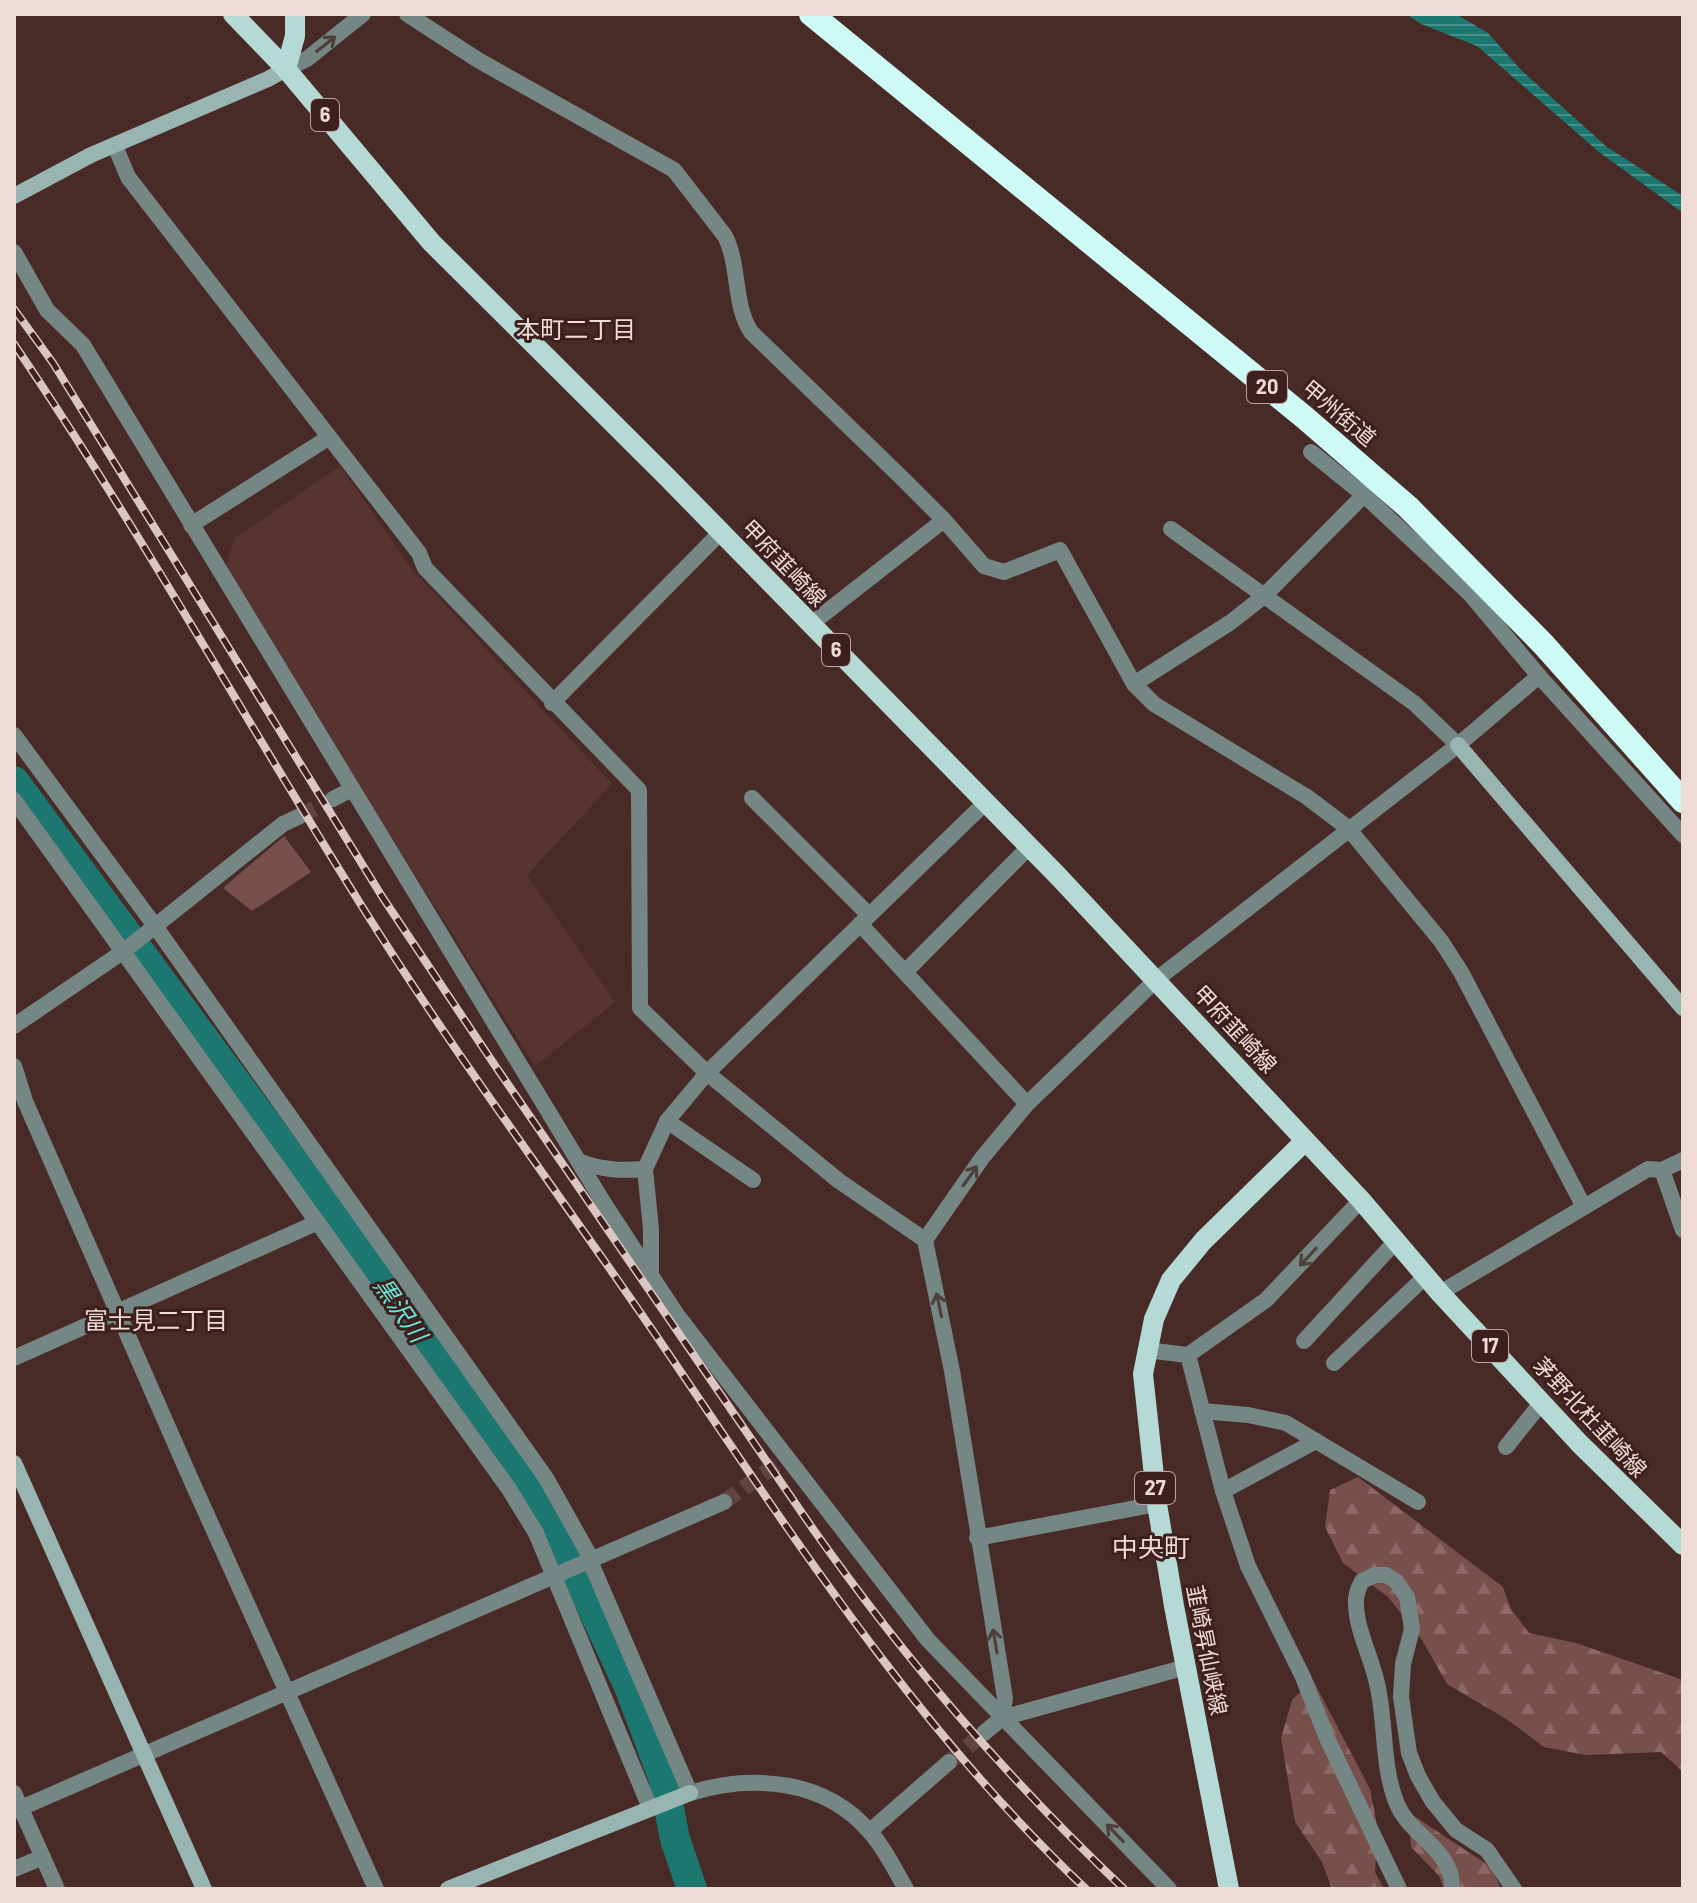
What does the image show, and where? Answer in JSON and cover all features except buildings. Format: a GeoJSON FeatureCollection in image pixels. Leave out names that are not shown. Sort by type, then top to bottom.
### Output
{"type":"FeatureCollection","features":[{"type":"Feature","properties":{"kind":"highway","name":"甲州街道"},"geometry":{"type":"LineString","coordinates":[[811,14],[1291,407],[1408,507],[1544,645],[1683,801]]}},
{"type":"Feature","properties":{"kind":"main road","name":"甲府韮崎線"},"geometry":{"type":"LineString","coordinates":[[233,14],[286,69],[431,242],[1029,847],[1157,979],[1305,1141]]}},
{"type":"Feature","properties":{"kind":"main road"},"geometry":{"type":"LineString","coordinates":[[286,69],[295,36],[295,14]]}},
{"type":"Feature","properties":{"kind":"main road","name":"茅野北杜韮崎線"},"geometry":{"type":"LineString","coordinates":[[1305,1141],[1361,1200],[1440,1293],[1611,1475],[1683,1545]]}},
{"type":"Feature","properties":{"kind":"main road","name":"韮崎昇仙峡線"},"geometry":{"type":"LineString","coordinates":[[1229,1889],[1157,1504],[1143,1374],[1154,1319],[1171,1280],[1203,1241],[1305,1141]]}},
{"type":"Feature","properties":{"kind":"street"},"geometry":{"type":"LineString","coordinates":[[14,196],[91,155],[268,79],[307,59],[363,14]]}},
{"type":"Feature","properties":{"kind":"street"},"geometry":{"type":"LineString","coordinates":[[407,14],[478,60],[674,170],[731,248],[743,320],[751,332],[944,520],[984,566],[1004,572],[1060,550],[1134,684],[1154,704],[1307,797],[1348,828],[1441,941],[1461,972],[1584,1207]]}},
{"type":"Feature","properties":{"kind":"street"},"geometry":{"type":"LineString","coordinates":[[115,146],[128,177],[419,553],[425,568],[639,790],[640,1008],[707,1073],[839,1181],[925,1240],[952,1371],[1005,1698],[1002,1718]]}},
{"type":"Feature","properties":{"kind":"street"},"geometry":{"type":"LineString","coordinates":[[14,252],[47,310],[83,345],[605,1205],[677,1315],[781,1460],[928,1640],[1169,1889]]}},
{"type":"Feature","properties":{"kind":"street"},"geometry":{"type":"LineString","coordinates":[[191,525],[328,438]]}},
{"type":"Feature","properties":{"kind":"street"},"geometry":{"type":"LineString","coordinates":[[1311,452],[1364,495],[1471,595],[1539,676],[1683,835]]}},
{"type":"Feature","properties":{"kind":"street"},"geometry":{"type":"LineString","coordinates":[[1134,684],[1231,622],[1264,596],[1364,495]]}},
{"type":"Feature","properties":{"kind":"street"},"geometry":{"type":"LineString","coordinates":[[811,624],[944,520]]}},
{"type":"Feature","properties":{"kind":"street"},"geometry":{"type":"LineString","coordinates":[[1171,529],[1414,703],[1458,745],[1683,1008]]}},
{"type":"Feature","properties":{"kind":"street"},"geometry":{"type":"LineString","coordinates":[[552,703],[721,532]]}},
{"type":"Feature","properties":{"kind":"street"},"geometry":{"type":"LineString","coordinates":[[925,1240],[982,1158],[1027,1104],[1157,979],[1458,745],[1539,676]]}},
{"type":"Feature","properties":{"kind":"street"},"geometry":{"type":"LineString","coordinates":[[14,735],[155,926],[546,1478],[591,1560],[690,1793]]}},
{"type":"Feature","properties":{"kind":"street"},"geometry":{"type":"LineString","coordinates":[[333,799],[352,789]]}},
{"type":"Feature","properties":{"kind":"street"},"geometry":{"type":"LineString","coordinates":[[752,798],[865,920],[905,972],[1027,1104]]}},
{"type":"Feature","properties":{"kind":"street"},"geometry":{"type":"LineString","coordinates":[[14,800],[509,1489],[536,1533],[650,1808]]}},
{"type":"Feature","properties":{"kind":"street"},"geometry":{"type":"LineString","coordinates":[[651,1275],[651,1229],[645,1169],[667,1121],[707,1073],[985,803]]}},
{"type":"Feature","properties":{"kind":"street"},"geometry":{"type":"LineString","coordinates":[[14,1026],[124,951],[283,824],[300,816]]}},
{"type":"Feature","properties":{"kind":"street"},"geometry":{"type":"LineString","coordinates":[[905,972],[1029,847]]}},
{"type":"Feature","properties":{"kind":"street"},"geometry":{"type":"LineString","coordinates":[[14,1066],[25,1101],[376,1889]]}},
{"type":"Feature","properties":{"kind":"street"},"geometry":{"type":"LineString","coordinates":[[667,1121],[753,1180]]}},
{"type":"Feature","properties":{"kind":"street"},"geometry":{"type":"LineString","coordinates":[[1440,1293],[1648,1169],[1662,1170],[1683,1160]]}},
{"type":"Feature","properties":{"kind":"street"},"geometry":{"type":"LineString","coordinates":[[581,1162],[621,1172],[645,1169]]}},
{"type":"Feature","properties":{"kind":"street"},"geometry":{"type":"LineString","coordinates":[[1662,1170],[1683,1230]]}},
{"type":"Feature","properties":{"kind":"street"},"geometry":{"type":"LineString","coordinates":[[1146,1350],[1188,1355],[1266,1300],[1361,1200]]}},
{"type":"Feature","properties":{"kind":"street"},"geometry":{"type":"LineString","coordinates":[[14,1358],[316,1223]]}},
{"type":"Feature","properties":{"kind":"street"},"geometry":{"type":"LineString","coordinates":[[1304,1341],[1396,1241]]}},
{"type":"Feature","properties":{"kind":"street"},"geometry":{"type":"LineString","coordinates":[[1334,1363],[1426,1276]]}},
{"type":"Feature","properties":{"kind":"street"},"geometry":{"type":"LineString","coordinates":[[1188,1355],[1223,1491],[1248,1566],[1303,1677],[1327,1738],[1399,1889]]}},
{"type":"Feature","properties":{"kind":"street"},"geometry":{"type":"LineString","coordinates":[[1506,1447],[1542,1402]]}},
{"type":"Feature","properties":{"kind":"street"},"geometry":{"type":"LineString","coordinates":[[1202,1411],[1248,1415],[1286,1423],[1418,1502]]}},
{"type":"Feature","properties":{"kind":"street"},"geometry":{"type":"LineString","coordinates":[[1223,1491],[1316,1441]]}},
{"type":"Feature","properties":{"kind":"street"},"geometry":{"type":"LineString","coordinates":[[14,1463],[204,1889]]}},
{"type":"Feature","properties":{"kind":"street"},"geometry":{"type":"LineString","coordinates":[[57,1889],[16,1804],[143,1754],[724,1502]]}},
{"type":"Feature","properties":{"kind":"street"},"geometry":{"type":"LineString","coordinates":[[977,1538],[1157,1504]]}},
{"type":"Feature","properties":{"kind":"street"},"geometry":{"type":"LineString","coordinates":[[1452,1889],[1446,1863],[1434,1846],[1407,1823],[1390,1782],[1379,1690],[1355,1602],[1362,1581],[1375,1575],[1386,1575],[1396,1581],[1407,1597],[1412,1629],[1403,1664],[1401,1697],[1409,1753],[1418,1776],[1433,1802],[1456,1830],[1487,1850],[1514,1889]]}},
{"type":"Feature","properties":{"kind":"street"},"geometry":{"type":"LineString","coordinates":[[984,1733],[1002,1718],[1186,1667]]}},
{"type":"Feature","properties":{"kind":"street"},"geometry":{"type":"LineString","coordinates":[[870,1831],[949,1762]]}},
{"type":"Feature","properties":{"kind":"street"},"geometry":{"type":"LineString","coordinates":[[448,1889],[690,1793],[732,1783],[757,1781],[799,1789],[838,1802],[870,1831],[906,1889]]}},
{"type":"Feature","properties":{"kind":"street"},"geometry":{"type":"LineString","coordinates":[[14,1869],[43,1857]]}},
{"type":"Feature","properties":{"kind":"shaded area"},"geometry":{"type":"Polygon","coordinates":[[[340,466],[411,568],[612,784],[527,875],[615,1002],[535,1066],[224,571],[235,538],[340,466]]]}},
{"type":"Feature","properties":{"kind":"green space"},"geometry":{"type":"Polygon","coordinates":[[[284,836],[311,872],[252,911],[223,888],[284,836]]]}},
{"type":"Feature","properties":{"kind":"green space"},"geometry":{"type":"Polygon","coordinates":[[[1358,1477],[1503,1587],[1511,1609],[1529,1633],[1576,1643],[1683,1680],[1683,1772],[1661,1752],[1586,1755],[1544,1747],[1508,1720],[1447,1684],[1422,1640],[1388,1597],[1343,1563],[1325,1527],[1330,1490],[1358,1477]]]}},
{"type":"Feature","properties":{"kind":"green space"},"geometry":{"type":"Polygon","coordinates":[[[1313,1680],[1370,1789],[1378,1830],[1375,1872],[1384,1889],[1332,1889],[1322,1862],[1295,1822],[1281,1738],[1292,1700],[1313,1680]]]}},
{"type":"Feature","properties":{"kind":"green space"},"geometry":{"type":"Polygon","coordinates":[[[1408,1812],[1491,1867],[1501,1889],[1444,1889],[1439,1876],[1411,1847],[1408,1812]]]}},
{"type":"Feature","properties":{"kind":"water"},"geometry":{"type":"Polygon","coordinates":[[[1406,14],[1456,14],[1488,33],[1522,71],[1607,147],[1683,196],[1683,213],[1599,152],[1477,46],[1421,24],[1406,14]]]}},
{"type":"Feature","properties":{"kind":"waterway","name":"黒沢川"},"geometry":{"type":"LineString","coordinates":[[14,781],[341,1225],[557,1532],[630,1689],[663,1777],[675,1839],[692,1889]]}},
{"type":"Feature","properties":{"kind":"tunnel"},"geometry":{"type":"LineString","coordinates":[[300,816],[333,799]]}},
{"type":"Feature","properties":{"kind":"tunnel"},"geometry":{"type":"LineString","coordinates":[[724,1502],[777,1464]]}},
{"type":"Feature","properties":{"kind":"tunnel"},"geometry":{"type":"LineString","coordinates":[[949,1762],[984,1733]]}},
{"type":"Feature","properties":{"kind":"railway"},"geometry":{"type":"LineString","coordinates":[[14,309],[53,363],[383,898],[813,1529],[885,1626],[998,1761],[1124,1889]]}},
{"type":"Feature","properties":{"kind":"railway"},"geometry":{"type":"LineString","coordinates":[[14,344],[104,483],[399,965],[764,1494],[915,1700],[969,1766],[1086,1889]]}},
{"type":"Feature","properties":{"kind":"district","name":"本町二丁目"},"geometry":{"type":"Point","coordinates":[576,330]}},
{"type":"Feature","properties":{"kind":"district","name":"富士見二丁目"},"geometry":{"type":"Point","coordinates":[156,1321]}},
{"type":"Feature","properties":{"kind":"district","name":"中央町"},"geometry":{"type":"Point","coordinates":[1151,1548]}}]}
